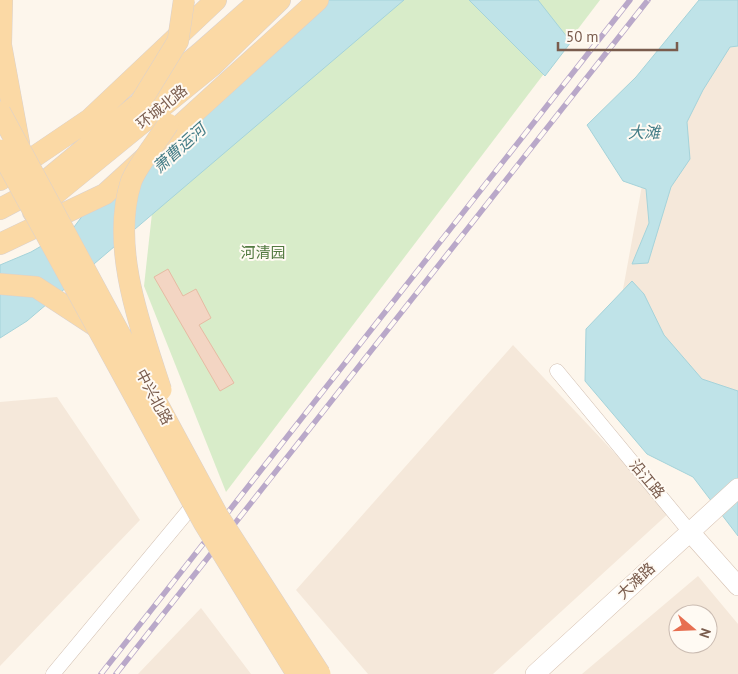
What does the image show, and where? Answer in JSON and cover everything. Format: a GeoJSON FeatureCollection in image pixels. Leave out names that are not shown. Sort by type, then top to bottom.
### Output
{"type":"FeatureCollection","features":[{"type":"Feature","properties":{"kind":"main road"},"geometry":{"type":"LineString","coordinates":[[2,0],[1,45],[10,149]]}},
{"type":"Feature","properties":{"kind":"main road"},"geometry":{"type":"LineString","coordinates":[[140,103],[178,41],[184,0]]}},
{"type":"Feature","properties":{"kind":"main road"},"geometry":{"type":"LineString","coordinates":[[0,180],[90,119],[216,0]]}},
{"type":"Feature","properties":{"kind":"main road","name":"环城北路"},"geometry":{"type":"LineString","coordinates":[[35,201],[140,103],[206,59],[260,0]]}},
{"type":"Feature","properties":{"kind":"main road","name":"环城北路"},"geometry":{"type":"LineString","coordinates":[[35,201],[280,0]]}},
{"type":"Feature","properties":{"kind":"main road"},"geometry":{"type":"LineString","coordinates":[[176,438],[131,297],[124,222],[132,181],[168,124],[297,0]]}},
{"type":"Feature","properties":{"kind":"main road"},"geometry":{"type":"LineString","coordinates":[[0,244],[105,194],[318,0]]}},
{"type":"Feature","properties":{"kind":"main road","name":"中兴北路"},"geometry":{"type":"LineString","coordinates":[[0,112],[10,149],[96,327],[194,504],[297,674]]}},
{"type":"Feature","properties":{"kind":"main road","name":"中兴北路"},"geometry":{"type":"LineString","coordinates":[[10,149],[176,438],[218,516],[320,674]]}},
{"type":"Feature","properties":{"kind":"main road"},"geometry":{"type":"LineString","coordinates":[[0,209],[35,201]]}},
{"type":"Feature","properties":{"kind":"main road"},"geometry":{"type":"LineString","coordinates":[[0,230],[35,201]]}},
{"type":"Feature","properties":{"kind":"main road"},"geometry":{"type":"LineString","coordinates":[[0,284],[36,288],[96,327]]}},
{"type":"Feature","properties":{"kind":"street","name":"沿江路"},"geometry":{"type":"LineString","coordinates":[[558,371],[690,532],[738,586]]}},
{"type":"Feature","properties":{"kind":"street","name":"大滩路"},"geometry":{"type":"LineString","coordinates":[[535,674],[738,488]]}},
{"type":"Feature","properties":{"kind":"street"},"geometry":{"type":"LineString","coordinates":[[53,674],[194,504]]}},
{"type":"Feature","properties":{"kind":"shaded area"},"geometry":{"type":"Polygon","coordinates":[[[738,11],[738,438],[613,344],[656,109],[738,11]]]}},
{"type":"Feature","properties":{"kind":"shaded area"},"geometry":{"type":"Polygon","coordinates":[[[513,345],[670,512],[493,674],[368,674],[296,590],[513,345]]]}},
{"type":"Feature","properties":{"kind":"shaded area"},"geometry":{"type":"Polygon","coordinates":[[[57,397],[140,520],[0,666],[0,402],[57,397]]]}},
{"type":"Feature","properties":{"kind":"shaded area"},"geometry":{"type":"Polygon","coordinates":[[[698,576],[738,624],[738,674],[582,674],[698,576]]]}},
{"type":"Feature","properties":{"kind":"shaded area"},"geometry":{"type":"Polygon","coordinates":[[[201,608],[251,674],[138,674],[201,608]]]}},
{"type":"Feature","properties":{"kind":"green space","name":"河清园"},"geometry":{"type":"Polygon","coordinates":[[[375,0],[600,0],[226,492],[144,286],[154,195],[375,0]]]}},
{"type":"Feature","properties":{"kind":"water","name":"萧曹运河"},"geometry":{"type":"Polygon","coordinates":[[[328,0],[404,0],[27,321],[0,338],[0,265],[31,252],[74,227],[105,186],[328,0]]]}},
{"type":"Feature","properties":{"kind":"water"},"geometry":{"type":"Polygon","coordinates":[[[469,0],[538,0],[571,42],[545,76],[469,0]]]}},
{"type":"Feature","properties":{"kind":"water","name":"大滩"},"geometry":{"type":"Polygon","coordinates":[[[699,0],[738,0],[738,46],[730,47],[703,90],[687,122],[690,159],[671,187],[648,263],[632,264],[649,223],[646,189],[623,181],[587,125],[636,77],[699,0]]]}},
{"type":"Feature","properties":{"kind":"water"},"geometry":{"type":"Polygon","coordinates":[[[632,281],[644,294],[664,335],[702,379],[738,391],[738,536],[693,477],[647,454],[585,381],[586,329],[632,281]]]}},
{"type":"Feature","properties":{"kind":"building"},"geometry":{"type":"Polygon","coordinates":[[[168,269],[183,296],[196,289],[211,318],[199,325],[234,383],[220,391],[154,277],[168,269]]]}},
{"type":"Feature","properties":{"kind":"railway"},"geometry":{"type":"LineString","coordinates":[[101,674],[630,0]]}},
{"type":"Feature","properties":{"kind":"railway"},"geometry":{"type":"LineString","coordinates":[[116,674],[648,0]]}}]}
